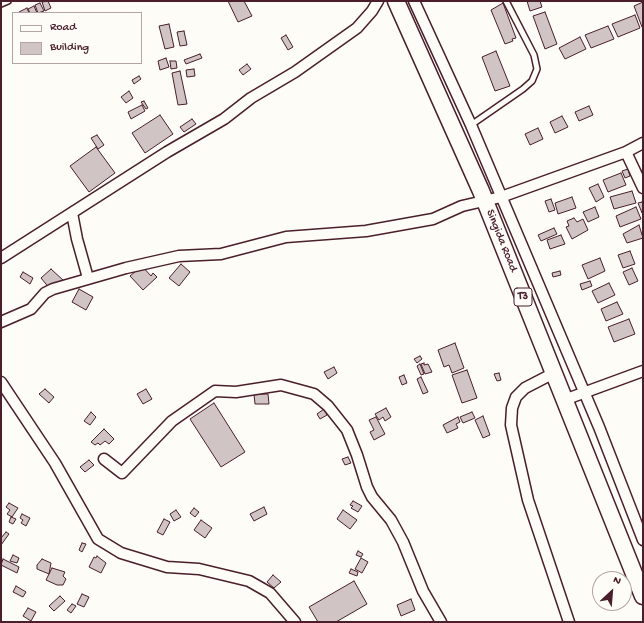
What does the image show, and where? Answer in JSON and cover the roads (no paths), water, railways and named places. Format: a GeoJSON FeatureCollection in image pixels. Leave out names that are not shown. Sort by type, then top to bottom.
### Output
{"type":"FeatureCollection","features":[{"type":"Feature","properties":{"kind":"highway","name":"Singida Road"},"geometry":{"type":"LineString","coordinates":[[396,1],[485,202],[643,596]]}},
{"type":"Feature","properties":{"kind":"street"},"geometry":{"type":"LineString","coordinates":[[1,258],[167,152],[224,119],[251,98],[295,72],[357,28],[372,11],[378,1]]}},
{"type":"Feature","properties":{"kind":"street"},"geometry":{"type":"LineString","coordinates":[[414,1],[471,125],[583,393],[599,427],[643,540]]}},
{"type":"Feature","properties":{"kind":"street"},"geometry":{"type":"LineString","coordinates":[[1,322],[31,309],[45,293],[88,278],[179,256],[221,254],[286,237],[366,231],[391,227],[416,220],[433,218],[462,206],[485,202],[501,197],[626,152],[643,143]]}},
{"type":"Feature","properties":{"kind":"street"},"geometry":{"type":"LineString","coordinates":[[626,152],[643,188]]}},
{"type":"Feature","properties":{"kind":"street"},"geometry":{"type":"LineString","coordinates":[[72,213],[77,239],[88,278]]}},
{"type":"Feature","properties":{"kind":"street"},"geometry":{"type":"LineString","coordinates":[[564,400],[643,371]]}},
{"type":"Feature","properties":{"kind":"street"},"geometry":{"type":"LineString","coordinates":[[554,373],[525,388],[516,397],[512,408],[511,425],[528,500],[569,622]]}},
{"type":"Feature","properties":{"kind":"street"},"geometry":{"type":"LineString","coordinates":[[1,382],[55,463],[98,539],[121,553],[167,568],[199,569],[249,581],[270,593],[295,622]]}},
{"type":"Feature","properties":{"kind":"street"},"geometry":{"type":"LineString","coordinates":[[104,459],[122,473],[172,421],[215,391],[236,392],[281,385],[314,394],[328,406],[347,430],[367,487],[397,531],[423,591],[441,622]]}},
{"type":"Feature","properties":{"kind":"lane"},"geometry":{"type":"LineString","coordinates":[[1,4],[8,1]]}},
{"type":"Feature","properties":{"kind":"lane"},"geometry":{"type":"LineString","coordinates":[[471,125],[523,89],[532,81],[537,69],[534,55],[506,1]]}}]}
